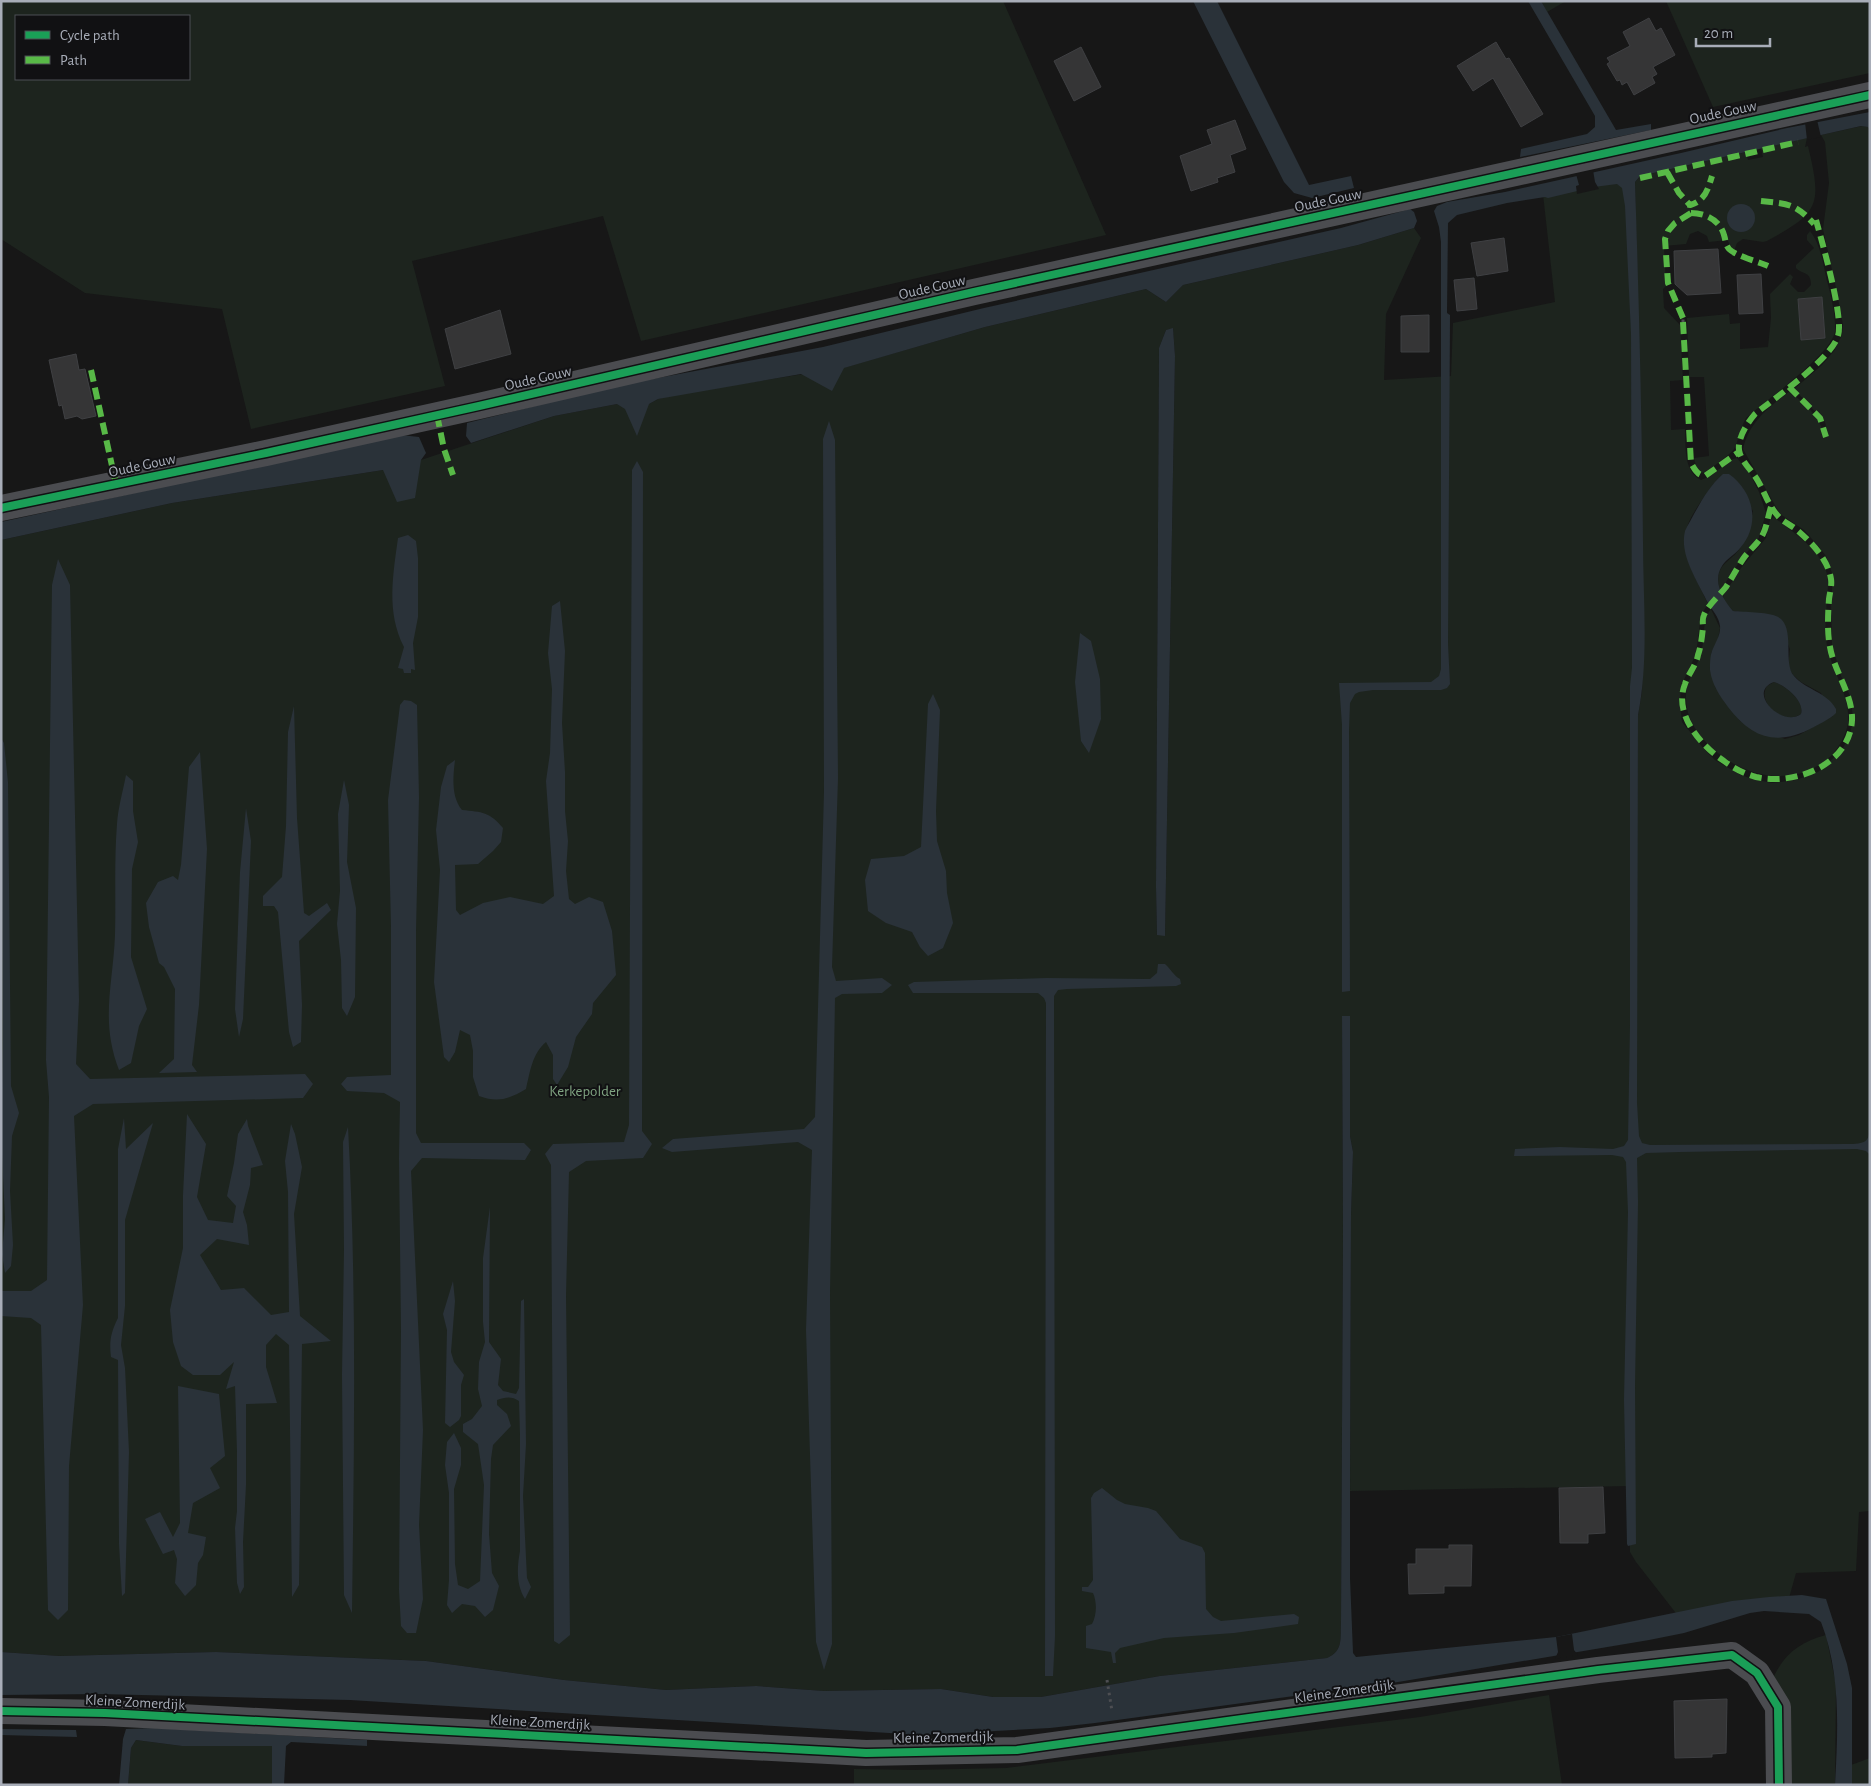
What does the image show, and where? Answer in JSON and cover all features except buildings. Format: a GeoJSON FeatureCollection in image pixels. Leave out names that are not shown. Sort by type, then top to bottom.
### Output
{"type":"FeatureCollection","features":[{"type":"Feature","properties":{"kind":"street","name":"Oude Gouw"},"geometry":{"type":"LineString","coordinates":[[1,508],[314,442],[974,292],[1870,95]]}},
{"type":"Feature","properties":{"kind":"street","name":"Kleine Zomerdijk"},"geometry":{"type":"LineString","coordinates":[[1,1711],[105,1714],[866,1753],[1017,1750],[1588,1671],[1732,1655],[1757,1673],[1778,1707],[1780,1785]]}},
{"type":"Feature","properties":{"kind":"path"},"geometry":{"type":"LineString","coordinates":[[1683,322],[1684,318]]}},
{"type":"Feature","properties":{"kind":"path"},"geometry":{"type":"LineString","coordinates":[[1107,1680],[1112,1715]]}},
{"type":"Feature","properties":{"kind":"green space"},"geometry":{"type":"Polygon","coordinates":[[[1,1],[1003,1],[1106,235],[641,341],[603,216],[412,261],[445,386],[251,429],[222,309],[85,293],[1,239],[1,1]]]}},
{"type":"Feature","properties":{"kind":"green space"},"geometry":{"type":"Polygon","coordinates":[[[1541,1],[1566,1],[1547,12],[1541,1]]]}},
{"type":"Feature","properties":{"kind":"green space"},"geometry":{"type":"Polygon","coordinates":[[[1666,1],[1866,1],[1870,6],[1870,73],[1713,107],[1666,1]]]}},
{"type":"Feature","properties":{"kind":"green space","name":"Kerkepolder"},"geometry":{"type":"Polygon","coordinates":[[[1862,126],[1868,127],[1870,130],[1870,1511],[1859,1512],[1856,1571],[1796,1573],[1789,1598],[1679,1617],[1630,1552],[1630,1486],[1350,1491],[1353,1152],[1350,1136],[1350,1078],[1342,1017],[1341,1633],[1339,1647],[1336,1652],[1327,1658],[1160,1676],[1041,1697],[993,1697],[941,1689],[824,1691],[756,1686],[666,1690],[564,1680],[426,1661],[216,1652],[59,1656],[1,1652],[1,540],[172,503],[383,470],[421,460],[554,416],[617,404],[649,404],[658,399],[710,385],[721,387],[843,368],[985,327],[1146,289],[1166,302],[1183,285],[1358,245],[1414,228],[1421,238],[1386,314],[1384,380],[1451,376],[1453,323],[1555,302],[1542,185],[1629,166],[1637,808],[1638,715],[1642,692],[1643,641],[1642,483],[1635,182],[1640,176],[1746,152],[1748,160],[1763,157],[1761,148],[1807,138],[1805,147],[1808,146],[1815,182],[1815,194],[1813,205],[1807,214],[1785,231],[1767,241],[1743,239],[1737,243],[1734,251],[1727,240],[1709,242],[1707,236],[1698,231],[1690,234],[1686,244],[1664,246],[1666,286],[1663,289],[1664,308],[1680,325],[1683,380],[1670,381],[1671,430],[1685,429],[1688,464],[1695,476],[1701,480],[1737,458],[1750,474],[1766,513],[1758,540],[1742,558],[1720,591],[1718,581],[1721,569],[1742,545],[1753,511],[1729,474],[1719,478],[1714,484],[1689,522],[1686,531],[1685,549],[1691,568],[1708,604],[1701,615],[1696,654],[1681,686],[1682,722],[1715,760],[1739,774],[1772,783],[1796,780],[1818,772],[1842,750],[1850,734],[1853,720],[1851,698],[1841,676],[1832,645],[1831,603],[1833,576],[1826,556],[1819,547],[1804,530],[1780,514],[1743,449],[1755,423],[1767,409],[1790,391],[1815,416],[1824,435],[1828,434],[1825,422],[1794,389],[1822,365],[1834,351],[1842,335],[1843,325],[1823,229],[1829,183],[1825,142],[1821,135],[1862,126]],[[1173,329],[1166,330],[1159,348],[1157,935],[1165,935],[1175,356],[1173,329]]]}},
{"type":"Feature","properties":{"kind":"green space"},"geometry":{"type":"Polygon","coordinates":[[[1810,231],[1814,236],[1821,255],[1834,313],[1835,331],[1823,352],[1811,364],[1746,418],[1734,449],[1719,463],[1702,473],[1697,470],[1694,458],[1709,456],[1704,377],[1689,377],[1687,318],[1729,314],[1730,324],[1740,323],[1740,349],[1768,347],[1771,318],[1770,294],[1790,274],[1793,277],[1790,284],[1798,292],[1804,292],[1811,285],[1810,277],[1796,268],[1796,265],[1814,248],[1807,240],[1807,235],[1810,231]],[[1822,297],[1798,299],[1801,340],[1825,338],[1822,297]]]}},
{"type":"Feature","properties":{"kind":"green space"},"geometry":{"type":"Polygon","coordinates":[[[1774,517],[1810,546],[1823,564],[1828,586],[1826,635],[1828,650],[1845,696],[1848,714],[1848,723],[1844,737],[1831,756],[1817,766],[1802,773],[1786,776],[1770,776],[1754,772],[1724,758],[1697,731],[1690,719],[1686,705],[1686,692],[1702,650],[1706,619],[1711,609],[1720,628],[1718,639],[1711,653],[1715,687],[1740,721],[1785,739],[1799,735],[1833,716],[1821,693],[1801,682],[1788,667],[1790,649],[1776,616],[1733,611],[1725,602],[1723,596],[1741,568],[1766,538],[1770,520],[1774,517]]]}},
{"type":"Feature","properties":{"kind":"green space"},"geometry":{"type":"Polygon","coordinates":[[[1774,682],[1793,694],[1800,704],[1801,714],[1787,717],[1780,715],[1769,706],[1765,700],[1765,693],[1767,686],[1774,682]]]}},
{"type":"Feature","properties":{"kind":"green space"},"geometry":{"type":"Polygon","coordinates":[[[1826,1635],[1836,1685],[1835,1785],[1787,1785],[1774,1676],[1783,1661],[1795,1649],[1809,1641],[1826,1635]]]}},
{"type":"Feature","properties":{"kind":"green space"},"geometry":{"type":"Polygon","coordinates":[[[1549,1695],[1562,1785],[854,1785],[854,1769],[1006,1768],[1420,1717],[1549,1695]]]}},
{"type":"Feature","properties":{"kind":"green space"},"geometry":{"type":"Polygon","coordinates":[[[136,1740],[182,1746],[272,1746],[272,1785],[128,1785],[131,1748],[136,1740]]]}},
{"type":"Feature","properties":{"kind":"green space"},"geometry":{"type":"Polygon","coordinates":[[[1870,1758],[1870,1785],[1852,1785],[1851,1765],[1870,1758]]]}},
{"type":"Feature","properties":{"kind":"shaded area"},"geometry":{"type":"Polygon","coordinates":[[[1193,1],[1217,1],[1309,185],[1351,176],[1354,188],[1312,198],[1294,193],[1284,182],[1193,1]]]}},
{"type":"Feature","properties":{"kind":"shaded area"},"geometry":{"type":"Polygon","coordinates":[[[1528,1],[1541,1],[1616,130],[1651,124],[1651,130],[1520,157],[1521,149],[1587,134],[1595,127],[1595,116],[1528,1]]]}},
{"type":"Feature","properties":{"kind":"shaded area"},"geometry":{"type":"Polygon","coordinates":[[[1870,112],[1870,130],[1868,127],[1861,126],[1640,176],[1635,182],[1645,629],[1643,673],[1638,715],[1637,1103],[1639,1136],[1642,1143],[1650,1145],[1853,1144],[1862,1143],[1867,1139],[1870,1124],[1870,1155],[1866,1151],[1857,1149],[1646,1153],[1637,1158],[1636,1544],[1628,1546],[1624,1400],[1628,1212],[1626,1162],[1623,1157],[1612,1155],[1514,1156],[1515,1149],[1560,1147],[1613,1149],[1624,1146],[1628,1140],[1630,686],[1632,668],[1631,334],[1625,206],[1622,188],[1617,184],[1594,187],[1548,198],[1507,203],[1457,215],[1448,223],[1447,313],[1450,315],[1448,644],[1450,684],[1447,688],[1441,690],[1373,690],[1359,692],[1355,694],[1350,703],[1350,991],[1342,992],[1342,725],[1339,683],[1431,682],[1439,676],[1441,669],[1441,242],[1434,211],[1437,206],[1447,202],[1505,192],[1787,128],[1870,112]]]}},
{"type":"Feature","properties":{"kind":"shaded area"},"geometry":{"type":"Polygon","coordinates":[[[1741,204],[1751,208],[1755,218],[1751,228],[1741,232],[1731,228],[1727,218],[1731,208],[1741,204]]]}},
{"type":"Feature","properties":{"kind":"shaded area"},"geometry":{"type":"Polygon","coordinates":[[[1410,209],[1414,212],[1417,221],[1414,228],[1358,245],[1183,285],[1166,302],[1146,289],[985,327],[844,368],[832,391],[801,374],[658,399],[649,404],[637,436],[625,409],[617,404],[554,416],[471,443],[466,436],[467,423],[610,387],[823,347],[984,308],[1341,228],[1410,209]]]}},
{"type":"Feature","properties":{"kind":"shaded area"},"geometry":{"type":"Polygon","coordinates":[[[1173,328],[1175,356],[1165,936],[1157,935],[1156,887],[1159,348],[1166,330],[1173,328]]]}},
{"type":"Feature","properties":{"kind":"shaded area"},"geometry":{"type":"Polygon","coordinates":[[[829,421],[835,440],[838,778],[832,967],[836,981],[882,978],[892,985],[882,993],[842,994],[835,998],[830,1293],[832,1644],[824,1670],[816,1642],[806,1330],[812,1150],[798,1142],[672,1152],[662,1148],[673,1139],[804,1129],[815,1117],[824,792],[823,439],[829,421]]]}},
{"type":"Feature","properties":{"kind":"shaded area"},"geometry":{"type":"Polygon","coordinates":[[[401,435],[419,437],[426,453],[421,460],[415,498],[397,502],[383,470],[172,503],[1,540],[1,522],[401,435]]]}},
{"type":"Feature","properties":{"kind":"shaded area"},"geometry":{"type":"Polygon","coordinates":[[[637,461],[643,472],[642,1131],[652,1144],[643,1158],[586,1161],[569,1172],[566,1296],[570,1635],[559,1644],[554,1641],[551,1165],[545,1154],[553,1144],[624,1142],[629,1125],[632,470],[637,461]]]}},
{"type":"Feature","properties":{"kind":"shaded area"},"geometry":{"type":"Polygon","coordinates":[[[1723,474],[1729,474],[1744,489],[1749,498],[1752,518],[1747,538],[1739,550],[1724,563],[1719,572],[1718,584],[1722,596],[1733,611],[1767,614],[1782,620],[1788,635],[1789,662],[1794,676],[1804,685],[1822,695],[1836,709],[1836,713],[1831,717],[1814,727],[1789,737],[1767,736],[1747,727],[1737,718],[1719,694],[1714,685],[1710,670],[1710,658],[1720,633],[1720,626],[1690,568],[1684,540],[1685,531],[1694,514],[1714,483],[1723,474]],[[1774,682],[1766,687],[1764,693],[1765,700],[1770,707],[1777,713],[1785,716],[1793,717],[1801,714],[1800,704],[1797,699],[1774,682]]]}},
{"type":"Feature","properties":{"kind":"shaded area"},"geometry":{"type":"Polygon","coordinates":[[[408,535],[416,541],[418,558],[418,617],[413,643],[415,670],[411,669],[411,673],[404,673],[403,669],[398,668],[404,647],[398,634],[392,593],[398,538],[408,535]]]}},
{"type":"Feature","properties":{"kind":"shaded area"},"geometry":{"type":"Polygon","coordinates":[[[58,559],[70,585],[79,1000],[76,1064],[90,1079],[305,1074],[313,1084],[303,1098],[93,1104],[74,1116],[83,1305],[69,1466],[68,1610],[58,1620],[48,1610],[41,1325],[31,1318],[1,1316],[1,1291],[31,1291],[47,1280],[49,1097],[46,1060],[52,585],[58,559]]]}},
{"type":"Feature","properties":{"kind":"shaded area"},"geometry":{"type":"Polygon","coordinates":[[[560,601],[565,651],[562,723],[568,841],[566,871],[569,899],[575,904],[589,897],[603,902],[612,931],[616,975],[593,1003],[592,1014],[576,1037],[568,1067],[557,1085],[553,1079],[553,1055],[546,1042],[535,1058],[526,1089],[503,1099],[492,1099],[479,1096],[473,1077],[473,1051],[470,1035],[460,1030],[455,1052],[449,1062],[444,1057],[434,982],[440,870],[436,830],[441,787],[447,766],[455,760],[453,780],[454,793],[458,805],[462,810],[475,811],[490,816],[503,828],[501,842],[478,864],[455,865],[456,910],[460,915],[483,903],[510,897],[543,904],[554,896],[546,781],[550,753],[552,689],[548,653],[552,606],[560,601]]]}},
{"type":"Feature","properties":{"kind":"shaded area"},"geometry":{"type":"Polygon","coordinates":[[[1080,633],[1091,641],[1100,679],[1101,719],[1089,753],[1081,741],[1075,682],[1080,633]]]}},
{"type":"Feature","properties":{"kind":"shaded area"},"geometry":{"type":"Polygon","coordinates":[[[933,694],[940,710],[936,811],[937,841],[946,871],[947,893],[953,923],[943,948],[928,956],[920,947],[912,932],[886,923],[868,911],[865,880],[871,859],[904,856],[921,847],[928,704],[933,694]]]}},
{"type":"Feature","properties":{"kind":"shaded area"},"geometry":{"type":"Polygon","coordinates":[[[404,700],[411,701],[417,705],[419,797],[416,931],[416,1133],[421,1143],[524,1143],[531,1150],[525,1160],[422,1158],[411,1171],[423,1430],[419,1525],[423,1599],[416,1633],[407,1633],[401,1626],[399,1590],[400,1102],[384,1093],[347,1091],[341,1084],[347,1077],[391,1075],[391,927],[388,800],[400,705],[404,700]]]}},
{"type":"Feature","properties":{"kind":"shaded area"},"geometry":{"type":"Polygon","coordinates":[[[294,706],[297,818],[304,913],[309,916],[327,903],[331,910],[299,941],[302,1005],[301,1042],[293,1047],[289,1032],[278,912],[274,906],[263,906],[263,896],[282,877],[286,826],[288,732],[294,706]]]}},
{"type":"Feature","properties":{"kind":"shaded area"},"geometry":{"type":"Polygon","coordinates":[[[1,738],[4,743],[8,782],[11,1086],[19,1113],[12,1136],[10,1191],[13,1245],[11,1266],[5,1273],[2,1254],[5,1219],[1,1133],[3,1042],[1,738]]]}},
{"type":"Feature","properties":{"kind":"shaded area"},"geometry":{"type":"Polygon","coordinates":[[[200,752],[207,849],[199,1005],[192,1065],[197,1072],[159,1073],[174,1059],[175,989],[164,967],[159,963],[149,927],[146,903],[158,882],[173,876],[178,880],[181,865],[189,767],[200,752]]]}},
{"type":"Feature","properties":{"kind":"shaded area"},"geometry":{"type":"Polygon","coordinates":[[[126,775],[133,781],[133,811],[138,842],[132,869],[131,957],[147,1009],[139,1026],[131,1063],[119,1070],[110,1035],[109,1003],[115,935],[117,824],[126,775]]]}},
{"type":"Feature","properties":{"kind":"shaded area"},"geometry":{"type":"Polygon","coordinates":[[[344,780],[349,805],[347,862],[356,908],[355,997],[347,1016],[342,1008],[341,960],[337,924],[340,891],[338,814],[344,780]]]}},
{"type":"Feature","properties":{"kind":"shaded area"},"geometry":{"type":"Polygon","coordinates":[[[246,808],[251,841],[243,1019],[239,1037],[235,1009],[240,872],[246,808]]]}},
{"type":"Feature","properties":{"kind":"shaded area"},"geometry":{"type":"Polygon","coordinates":[[[1158,964],[1165,964],[1180,979],[1181,984],[1176,986],[1067,989],[1058,990],[1054,996],[1055,1636],[1053,1676],[1045,1676],[1046,1003],[1044,998],[1038,993],[913,993],[908,985],[914,982],[1047,978],[1150,979],[1157,973],[1158,964]]]}},
{"type":"Feature","properties":{"kind":"shaded area"},"geometry":{"type":"Polygon","coordinates":[[[1342,1016],[1350,1016],[1350,1136],[1353,1152],[1351,1215],[1350,1578],[1353,1653],[1356,1657],[1556,1637],[1732,1601],[1802,1595],[1826,1599],[1847,1664],[1852,1688],[1852,1785],[1835,1785],[1837,1702],[1832,1662],[1821,1622],[1809,1614],[1764,1611],[1750,1613],[1684,1633],[1649,1640],[1398,1682],[1095,1723],[1050,1728],[922,1735],[350,1700],[99,1694],[1,1695],[1,1652],[59,1656],[216,1652],[426,1661],[564,1680],[666,1690],[756,1686],[824,1691],[941,1689],[993,1697],[1041,1697],[1160,1676],[1327,1658],[1336,1652],[1339,1647],[1341,1633],[1342,1016]]]}},
{"type":"Feature","properties":{"kind":"shaded area"},"geometry":{"type":"Polygon","coordinates":[[[187,1114],[206,1144],[197,1197],[208,1220],[233,1223],[236,1206],[227,1196],[238,1134],[247,1119],[263,1165],[251,1168],[250,1185],[243,1212],[247,1225],[249,1245],[217,1239],[200,1255],[221,1290],[244,1288],[271,1315],[289,1312],[288,1192],[285,1161],[291,1124],[295,1134],[302,1167],[294,1214],[300,1316],[331,1341],[302,1344],[299,1585],[292,1597],[289,1345],[276,1334],[266,1345],[266,1367],[277,1403],[246,1404],[244,1587],[240,1594],[237,1583],[235,1528],[237,1511],[237,1452],[235,1386],[226,1389],[234,1362],[220,1375],[193,1375],[181,1366],[173,1342],[170,1310],[183,1248],[183,1195],[187,1114]]]}},
{"type":"Feature","properties":{"kind":"shaded area"},"geometry":{"type":"Polygon","coordinates":[[[124,1118],[126,1149],[153,1123],[125,1220],[125,1306],[121,1345],[125,1368],[129,1452],[125,1593],[122,1596],[119,1544],[118,1360],[111,1357],[110,1341],[118,1318],[118,1149],[124,1118]]]}},
{"type":"Feature","properties":{"kind":"shaded area"},"geometry":{"type":"Polygon","coordinates":[[[348,1127],[354,1309],[352,1613],[344,1595],[342,1375],[343,1142],[348,1127]]]}},
{"type":"Feature","properties":{"kind":"shaded area"},"geometry":{"type":"Polygon","coordinates":[[[490,1207],[489,1342],[501,1359],[498,1385],[503,1391],[516,1394],[519,1388],[521,1301],[524,1299],[526,1444],[523,1496],[527,1578],[531,1587],[525,1599],[520,1588],[518,1576],[520,1551],[519,1401],[514,1398],[506,1398],[497,1400],[497,1405],[507,1414],[511,1426],[493,1445],[491,1459],[489,1534],[492,1573],[499,1586],[493,1610],[485,1617],[475,1606],[462,1604],[452,1613],[447,1605],[449,1580],[449,1493],[445,1465],[447,1442],[454,1433],[461,1448],[461,1465],[454,1489],[455,1564],[458,1585],[468,1589],[480,1581],[484,1485],[478,1444],[463,1432],[463,1424],[472,1419],[482,1406],[478,1389],[479,1362],[485,1342],[483,1322],[483,1258],[490,1207]]]}},
{"type":"Feature","properties":{"kind":"shaded area"},"geometry":{"type":"Polygon","coordinates":[[[453,1281],[455,1301],[451,1352],[454,1362],[464,1375],[461,1385],[461,1416],[450,1427],[445,1423],[447,1330],[443,1314],[453,1281]]]}},
{"type":"Feature","properties":{"kind":"shaded area"},"geometry":{"type":"Polygon","coordinates":[[[178,1386],[219,1394],[225,1456],[210,1468],[220,1488],[193,1503],[188,1533],[206,1537],[203,1555],[198,1563],[196,1585],[185,1596],[175,1583],[177,1559],[174,1550],[163,1554],[145,1519],[160,1512],[173,1537],[180,1523],[178,1386]]]}},
{"type":"Feature","properties":{"kind":"shaded area"},"geometry":{"type":"Polygon","coordinates":[[[1102,1488],[1125,1504],[1156,1511],[1180,1539],[1202,1547],[1205,1553],[1206,1609],[1213,1617],[1221,1621],[1294,1614],[1299,1617],[1298,1624],[1234,1633],[1164,1638],[1120,1648],[1115,1653],[1116,1663],[1113,1663],[1111,1652],[1086,1648],[1086,1626],[1092,1624],[1094,1620],[1096,1604],[1093,1593],[1082,1591],[1082,1587],[1088,1587],[1093,1580],[1091,1498],[1094,1493],[1102,1488]]]}},
{"type":"Feature","properties":{"kind":"shaded area"},"geometry":{"type":"Polygon","coordinates":[[[155,1728],[367,1740],[367,1746],[291,1742],[286,1746],[284,1785],[272,1785],[272,1746],[182,1746],[136,1740],[131,1748],[128,1785],[119,1785],[123,1739],[126,1729],[155,1728]]]}},
{"type":"Feature","properties":{"kind":"shaded area"},"geometry":{"type":"Polygon","coordinates":[[[1,1729],[76,1730],[77,1737],[1,1735],[1,1729]]]}},
{"type":"Feature","properties":{"kind":"pier"},"geometry":{"type":"Polygon","coordinates":[[[1817,120],[1821,137],[1807,140],[1805,122],[1817,120]]]}},
{"type":"Feature","properties":{"kind":"pier"},"geometry":{"type":"Polygon","coordinates":[[[1593,170],[1595,182],[1599,189],[1577,194],[1576,186],[1579,185],[1576,174],[1593,170]]]}},
{"type":"Feature","properties":{"kind":"pier"},"geometry":{"type":"Polygon","coordinates":[[[1572,1634],[1574,1650],[1578,1655],[1555,1659],[1558,1652],[1556,1637],[1572,1634]]]}},
{"type":"Feature","properties":{"kind":"marked path"},"geometry":{"type":"LineString","coordinates":[[1640,178],[1798,142]]}},
{"type":"Feature","properties":{"kind":"marked path"},"geometry":{"type":"LineString","coordinates":[[1667,172],[1679,193],[1690,205],[1699,201],[1707,190],[1712,176]]}},
{"type":"Feature","properties":{"kind":"marked path"},"geometry":{"type":"LineString","coordinates":[[1761,201],[1796,208],[1814,224]]}},
{"type":"Feature","properties":{"kind":"marked path"},"geometry":{"type":"LineString","coordinates":[[1683,318],[1668,283],[1665,239],[1668,231],[1675,223],[1691,213],[1690,205]]}},
{"type":"Feature","properties":{"kind":"marked path"},"geometry":{"type":"LineString","coordinates":[[1691,213],[1702,214],[1715,221],[1722,230],[1726,244],[1732,252],[1768,266]]}},
{"type":"Feature","properties":{"kind":"marked path"},"geometry":{"type":"LineString","coordinates":[[1771,507],[1766,528],[1761,538],[1745,556],[1726,587],[1704,615],[1702,638],[1696,663],[1686,680],[1682,695],[1683,707],[1691,728],[1715,755],[1739,771],[1756,777],[1771,779],[1803,775],[1818,769],[1831,760],[1849,736],[1852,720],[1850,701],[1835,665],[1829,641],[1828,617],[1831,586],[1829,572],[1823,558],[1808,540],[1782,520],[1775,512],[1758,481],[1742,458],[1739,449],[1740,438],[1755,414],[1814,367],[1825,356],[1838,336],[1839,326],[1835,297],[1816,220]]}},
{"type":"Feature","properties":{"kind":"marked path"},"geometry":{"type":"LineString","coordinates":[[1683,322],[1691,463],[1698,473],[1705,476],[1739,452]]}},
{"type":"Feature","properties":{"kind":"marked path"},"geometry":{"type":"LineString","coordinates":[[91,370],[116,484]]}},
{"type":"Feature","properties":{"kind":"marked path"},"geometry":{"type":"LineString","coordinates":[[1789,387],[1820,418],[1826,437]]}},
{"type":"Feature","properties":{"kind":"marked path"},"geometry":{"type":"LineString","coordinates":[[437,415],[444,449],[453,475]]}},
{"type":"Feature","properties":{"kind":"cycle path"},"geometry":{"type":"LineString","coordinates":[[1,508],[266,453],[479,406],[974,292],[1870,95]]}},
{"type":"Feature","properties":{"kind":"cycle path"},"geometry":{"type":"LineString","coordinates":[[1,1711],[105,1713],[866,1753],[1017,1750],[1598,1670],[1732,1655],[1757,1673],[1778,1707],[1779,1785]]}}]}
